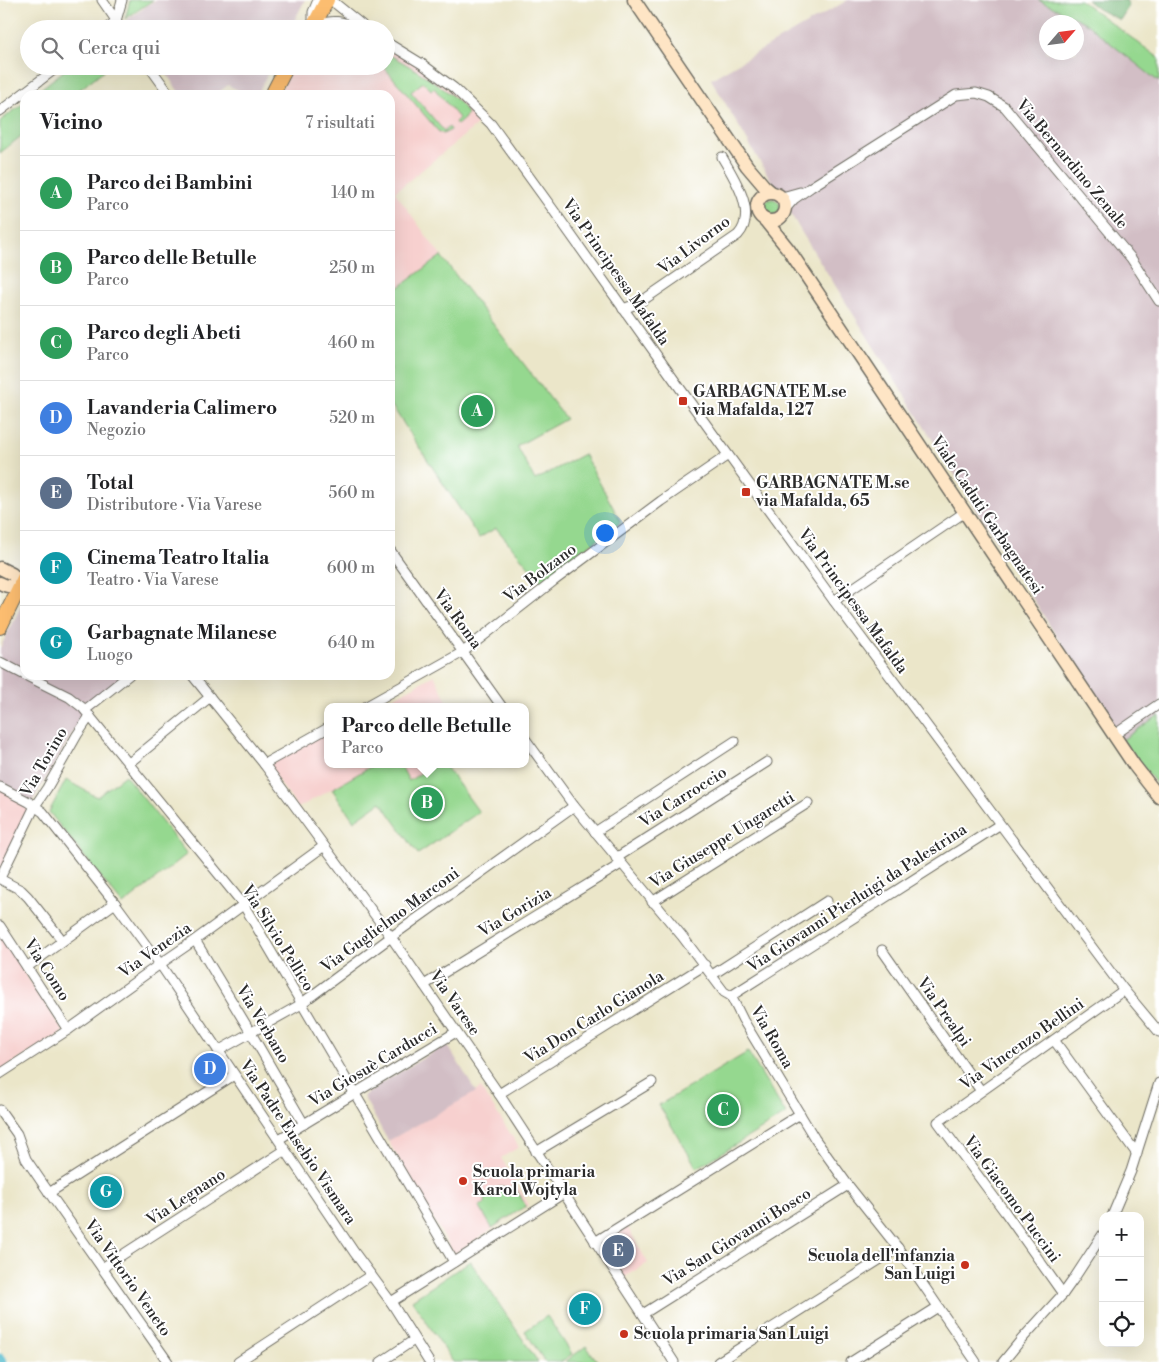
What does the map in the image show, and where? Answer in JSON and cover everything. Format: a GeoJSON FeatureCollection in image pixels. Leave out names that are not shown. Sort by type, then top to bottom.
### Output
{"type":"FeatureCollection","features":[{"type":"Feature","properties":{"kind":"main road"},"geometry":{"type":"LineString","coordinates":[[314,20],[323,0]]}},
{"type":"Feature","properties":{"kind":"main road"},"geometry":{"type":"LineString","coordinates":[[315,20],[327,0]]}},
{"type":"Feature","properties":{"kind":"main road"},"geometry":{"type":"LineString","coordinates":[[275,90],[282,75]]}},
{"type":"Feature","properties":{"kind":"main road"},"geometry":{"type":"LineString","coordinates":[[280,90],[287,75]]}},
{"type":"Feature","properties":{"kind":"main road"},"geometry":{"type":"LineString","coordinates":[[0,627],[20,586]]}},
{"type":"Feature","properties":{"kind":"street"},"geometry":{"type":"LineString","coordinates":[[102,0],[115,20]]}},
{"type":"Feature","properties":{"kind":"street"},"geometry":{"type":"LineString","coordinates":[[116,20],[122,0]]}},
{"type":"Feature","properties":{"kind":"street"},"geometry":{"type":"LineString","coordinates":[[312,20],[318,0]]}},
{"type":"Feature","properties":{"kind":"street"},"geometry":{"type":"LineString","coordinates":[[331,0],[354,20]]}},
{"type":"Feature","properties":{"kind":"street"},"geometry":{"type":"LineString","coordinates":[[634,0],[747,166],[781,203]]}},
{"type":"Feature","properties":{"kind":"street","name":"Via Principessa Mafalda"},"geometry":{"type":"LineString","coordinates":[[395,48],[422,64],[454,88],[491,124],[834,601],[999,825],[1124,990],[1157,1029]]}},
{"type":"Feature","properties":{"kind":"street"},"geometry":{"type":"LineString","coordinates":[[28,90],[47,75]]}},
{"type":"Feature","properties":{"kind":"street"},"geometry":{"type":"LineString","coordinates":[[156,75],[166,90]]}},
{"type":"Feature","properties":{"kind":"street","name":"Via Bernardino Zenale"},"geometry":{"type":"LineString","coordinates":[[781,203],[794,199],[956,95],[976,93],[989,97],[1006,107],[1131,258],[1159,301]]}},
{"type":"Feature","properties":{"kind":"street"},"geometry":{"type":"LineString","coordinates":[[0,111],[20,96]]}},
{"type":"Feature","properties":{"kind":"street","name":"Via Livorno"},"geometry":{"type":"LineString","coordinates":[[623,309],[639,303],[656,292],[738,235],[742,230],[745,218],[742,194],[722,157]]}},
{"type":"Feature","properties":{"kind":"street"},"geometry":{"type":"LineString","coordinates":[[747,166],[758,213],[765,220],[777,220],[781,203]]}},
{"type":"Feature","properties":{"kind":"street"},"geometry":{"type":"LineString","coordinates":[[757,204],[762,196],[781,203]]}},
{"type":"Feature","properties":{"kind":"street","name":"Viale Caduti Garbagnatesi"},"geometry":{"type":"LineString","coordinates":[[781,203],[783,229],[789,250]]}},
{"type":"Feature","properties":{"kind":"street","name":"Viale Caduti Garbagnatesi"},"geometry":{"type":"LineString","coordinates":[[765,220],[789,250],[1134,765],[1159,798]]}},
{"type":"Feature","properties":{"kind":"street","name":"Via Bolzano"},"geometry":{"type":"LineString","coordinates":[[372,703],[463,652],[648,510],[728,455]]}},
{"type":"Feature","properties":{"kind":"street"},"geometry":{"type":"LineString","coordinates":[[834,601],[965,512]]}},
{"type":"Feature","properties":{"kind":"street","name":"Via Roma"},"geometry":{"type":"LineString","coordinates":[[395,557],[499,703]]}},
{"type":"Feature","properties":{"kind":"street"},"geometry":{"type":"LineString","coordinates":[[0,568],[20,578]]}},
{"type":"Feature","properties":{"kind":"street"},"geometry":{"type":"LineString","coordinates":[[0,583],[12,587],[20,582]]}},
{"type":"Feature","properties":{"kind":"street","name":"Via Silvio Pellico"},"geometry":{"type":"LineString","coordinates":[[0,662],[20,672]]}},
{"type":"Feature","properties":{"kind":"street","name":"Via Silvio Pellico"},"geometry":{"type":"LineString","coordinates":[[35,680],[69,697],[88,713],[243,904],[454,1262]]}},
{"type":"Feature","properties":{"kind":"street","name":"Via Torino"},"geometry":{"type":"LineString","coordinates":[[0,879],[35,806],[47,788],[88,713],[124,680]]}},
{"type":"Feature","properties":{"kind":"street","name":"Via Varese"},"geometry":{"type":"LineString","coordinates":[[196,680],[264,764],[391,937],[499,1094],[674,1362]]}},
{"type":"Feature","properties":{"kind":"street"},"geometry":{"type":"LineString","coordinates":[[129,763],[210,697]]}},
{"type":"Feature","properties":{"kind":"street"},"geometry":{"type":"LineString","coordinates":[[1114,735],[1159,704]]}},
{"type":"Feature","properties":{"kind":"street"},"geometry":{"type":"LineString","coordinates":[[264,764],[324,730]]}},
{"type":"Feature","properties":{"kind":"street"},"geometry":{"type":"LineString","coordinates":[[595,832],[735,742]]}},
{"type":"Feature","properties":{"kind":"street","name":"Via Roma"},"geometry":{"type":"LineString","coordinates":[[529,744],[574,806],[705,965],[724,992],[731,996],[743,1020],[815,1139],[848,1185],[898,1248],[976,1362]]}},
{"type":"Feature","properties":{"kind":"street","name":"Via Carroccio"},"geometry":{"type":"LineString","coordinates":[[619,861],[767,762]]}},
{"type":"Feature","properties":{"kind":"street","name":"Via Padre Eusebio Vismara"},"geometry":{"type":"LineString","coordinates":[[0,787],[35,806],[42,812],[160,964],[354,1252],[391,1302],[429,1362]]}},
{"type":"Feature","properties":{"kind":"street","name":"Via Giuseppe Ungaretti"},"geometry":{"type":"LineString","coordinates":[[652,902],[808,803]]}},
{"type":"Feature","properties":{"kind":"street","name":"Via Guglielmo Marconi"},"geometry":{"type":"LineString","coordinates":[[218,1051],[301,1004],[574,806]]}},
{"type":"Feature","properties":{"kind":"street","name":"Via Giovanni Pierluigi da Palestrina"},"geometry":{"type":"LineString","coordinates":[[731,996],[999,825]]}},
{"type":"Feature","properties":{"kind":"street","name":"Via Venezia"},"geometry":{"type":"LineString","coordinates":[[0,1074],[68,1030],[324,846]]}},
{"type":"Feature","properties":{"kind":"street","name":"Via Gorizia"},"geometry":{"type":"LineString","coordinates":[[424,985],[619,861]]}},
{"type":"Feature","properties":{"kind":"street"},"geometry":{"type":"LineString","coordinates":[[0,879],[21,890],[62,940]]}},
{"type":"Feature","properties":{"kind":"street"},"geometry":{"type":"LineString","coordinates":[[712,975],[827,900]]}},
{"type":"Feature","properties":{"kind":"street"},"geometry":{"type":"LineString","coordinates":[[27,967],[114,903]]}},
{"type":"Feature","properties":{"kind":"street","name":"Via Como"},"geometry":{"type":"LineString","coordinates":[[0,926],[68,1030]]}},
{"type":"Feature","properties":{"kind":"street","name":"Via Verbano"},"geometry":{"type":"LineString","coordinates":[[195,940],[304,1124]]}},
{"type":"Feature","properties":{"kind":"street","name":"Via Prealpi"},"geometry":{"type":"LineString","coordinates":[[882,950],[981,1091]]}},
{"type":"Feature","properties":{"kind":"street","name":"Via Don Carlo Gianola"},"geometry":{"type":"LineString","coordinates":[[499,1094],[705,965]]}},
{"type":"Feature","properties":{"kind":"street","name":"Via Vincenzo Bellini"},"geometry":{"type":"LineString","coordinates":[[938,1122],[1124,990]]}},
{"type":"Feature","properties":{"kind":"street","name":"Via Giosuè Carducci"},"geometry":{"type":"LineString","coordinates":[[279,1139],[456,1032]]}},
{"type":"Feature","properties":{"kind":"street"},"geometry":{"type":"LineString","coordinates":[[1054,1040],[1137,1154]]}},
{"type":"Feature","properties":{"kind":"street"},"geometry":{"type":"LineString","coordinates":[[50,1193],[234,1075]]}},
{"type":"Feature","properties":{"kind":"street"},"geometry":{"type":"LineString","coordinates":[[536,1152],[652,1082]]}},
{"type":"Feature","properties":{"kind":"street"},"geometry":{"type":"LineString","coordinates":[[1114,1212],[1137,1154],[1159,1083]]}},
{"type":"Feature","properties":{"kind":"street","name":"Via Vittorio Veneto"},"geometry":{"type":"LineString","coordinates":[[0,1110],[17,1134],[26,1159],[168,1362]]}},
{"type":"Feature","properties":{"kind":"street"},"geometry":{"type":"LineString","coordinates":[[595,1242],[800,1114]]}},
{"type":"Feature","properties":{"kind":"street","name":"Via Giacomo Puccini"},"geometry":{"type":"LineString","coordinates":[[938,1122],[1063,1294]]}},
{"type":"Feature","properties":{"kind":"street","name":"Via Legnano"},"geometry":{"type":"LineString","coordinates":[[102,1268],[285,1150]]}},
{"type":"Feature","properties":{"kind":"street","name":"Via San Giovanni Bosco"},"geometry":{"type":"LineString","coordinates":[[643,1314],[848,1185]]}},
{"type":"Feature","properties":{"kind":"street"},"geometry":{"type":"LineString","coordinates":[[391,1302],[564,1193]]}},
{"type":"Feature","properties":{"kind":"street"},"geometry":{"type":"LineString","coordinates":[[1003,1362],[1063,1294],[1099,1240]]}},
{"type":"Feature","properties":{"kind":"street"},"geometry":{"type":"LineString","coordinates":[[718,1362],[898,1248]]}},
{"type":"Feature","properties":{"kind":"street"},"geometry":{"type":"LineString","coordinates":[[238,1362],[371,1275]]}},
{"type":"Feature","properties":{"kind":"street"},"geometry":{"type":"LineString","coordinates":[[851,1362],[938,1307]]}},
{"type":"Feature","properties":{"kind":"street"},"geometry":{"type":"LineString","coordinates":[[381,1362],[414,1340]]}},
{"type":"Feature","properties":{"kind":"shaded area"},"geometry":{"type":"Polygon","coordinates":[[[155,0],[305,0],[295,20],[127,20],[155,0]]]}},
{"type":"Feature","properties":{"kind":"shaded area"},"geometry":{"type":"Polygon","coordinates":[[[848,0],[1038,0],[1069,15],[1039,15],[1039,60],[1084,60],[1084,22],[1159,82],[1159,715],[1122,740],[802,233],[711,79],[848,0]]]}},
{"type":"Feature","properties":{"kind":"shaded area"},"geometry":{"type":"Polygon","coordinates":[[[395,50],[423,67],[484,119],[395,192],[395,90],[281,90],[288,75],[395,75],[395,50]]]}},
{"type":"Feature","properties":{"kind":"shaded area"},"geometry":{"type":"Polygon","coordinates":[[[167,75],[267,75],[259,90],[238,90],[228,85],[222,90],[178,90],[167,75]]]}},
{"type":"Feature","properties":{"kind":"shaded area"},"geometry":{"type":"Polygon","coordinates":[[[395,192],[441,256],[395,290],[395,192]]]}},
{"type":"Feature","properties":{"kind":"shaded area"},"geometry":{"type":"Polygon","coordinates":[[[20,608],[20,680],[120,680],[85,712],[32,802],[0,785],[0,648],[20,608]]]}},
{"type":"Feature","properties":{"kind":"shaded area"},"geometry":{"type":"Polygon","coordinates":[[[434,675],[448,703],[384,703],[434,675]]]}},
{"type":"Feature","properties":{"kind":"shaded area"},"geometry":{"type":"Polygon","coordinates":[[[324,732],[324,768],[368,768],[298,808],[266,764],[324,732]]]}},
{"type":"Feature","properties":{"kind":"shaded area"},"geometry":{"type":"Polygon","coordinates":[[[402,768],[428,768],[409,781],[402,768]]]}},
{"type":"Feature","properties":{"kind":"shaded area"},"geometry":{"type":"Polygon","coordinates":[[[0,785],[32,802],[0,876],[0,785]]]}},
{"type":"Feature","properties":{"kind":"shaded area"},"geometry":{"type":"Polygon","coordinates":[[[0,936],[64,1032],[0,1071],[0,936]]]}},
{"type":"Feature","properties":{"kind":"shaded area"},"geometry":{"type":"Polygon","coordinates":[[[447,1044],[476,1092],[388,1141],[363,1096],[447,1044]]]}},
{"type":"Feature","properties":{"kind":"shaded area","name":"Scuola primaria Karol Wojtyla"},"geometry":{"type":"Polygon","coordinates":[[[481,1088],[519,1147],[501,1158],[529,1205],[454,1254],[388,1141],[481,1088]]]}},
{"type":"Feature","properties":{"kind":"shaded area"},"geometry":{"type":"Polygon","coordinates":[[[624,1221],[648,1263],[620,1280],[595,1240],[624,1221]]]}},
{"type":"Feature","properties":{"kind":"green space"},"geometry":{"type":"Polygon","coordinates":[[[130,0],[153,0],[125,19],[130,0]]]}},
{"type":"Feature","properties":{"kind":"green space"},"geometry":{"type":"Polygon","coordinates":[[[1038,0],[1080,0],[1159,58],[1159,82],[1084,22],[1084,15],[1069,15],[1038,0]]]}},
{"type":"Feature","properties":{"kind":"green space"},"geometry":{"type":"Polygon","coordinates":[[[1087,0],[1126,0],[1129,6],[1120,20],[1098,9],[1087,0]]]}},
{"type":"Feature","properties":{"kind":"green space"},"geometry":{"type":"Polygon","coordinates":[[[395,58],[444,89],[463,106],[467,114],[457,125],[455,122],[459,118],[434,88],[431,90],[423,82],[411,92],[444,131],[449,127],[451,130],[443,134],[438,131],[391,75],[395,75],[395,58]]]}},
{"type":"Feature","properties":{"kind":"green space"},"geometry":{"type":"Polygon","coordinates":[[[59,75],[98,75],[79,90],[39,90],[59,75]]]}},
{"type":"Feature","properties":{"kind":"green space"},"geometry":{"type":"Polygon","coordinates":[[[20,106],[20,137],[0,153],[0,121],[20,106]]]}},
{"type":"Feature","properties":{"kind":"green space"},"geometry":{"type":"Polygon","coordinates":[[[772,199],[778,201],[780,207],[778,213],[772,215],[766,213],[764,207],[766,201],[772,199]]]}},
{"type":"Feature","properties":{"kind":"green space"},"geometry":{"type":"Polygon","coordinates":[[[441,256],[566,419],[517,446],[535,480],[584,454],[621,522],[541,581],[496,528],[479,538],[395,411],[395,290],[441,256]]]}},
{"type":"Feature","properties":{"kind":"green space"},"geometry":{"type":"Polygon","coordinates":[[[1159,715],[1159,787],[1122,740],[1159,715]]]}},
{"type":"Feature","properties":{"kind":"green space"},"geometry":{"type":"Polygon","coordinates":[[[368,768],[402,768],[409,781],[428,768],[447,768],[479,812],[418,854],[381,802],[354,821],[332,789],[368,768]]]}},
{"type":"Feature","properties":{"kind":"green space"},"geometry":{"type":"Polygon","coordinates":[[[125,775],[187,854],[123,905],[49,812],[66,780],[97,797],[125,775]]]}},
{"type":"Feature","properties":{"kind":"green space"},"geometry":{"type":"Polygon","coordinates":[[[748,1052],[786,1114],[697,1168],[659,1105],[748,1052]]]}},
{"type":"Feature","properties":{"kind":"green space"},"geometry":{"type":"Polygon","coordinates":[[[501,1186],[509,1188],[514,1186],[526,1206],[492,1228],[479,1206],[485,1204],[486,1195],[501,1186]]]}},
{"type":"Feature","properties":{"kind":"green space"},"geometry":{"type":"Polygon","coordinates":[[[470,1261],[538,1362],[453,1362],[412,1300],[470,1261]]]}},
{"type":"Feature","properties":{"kind":"green space"},"geometry":{"type":"Polygon","coordinates":[[[547,1316],[572,1354],[561,1362],[545,1362],[525,1331],[547,1316]]]}},
{"type":"Feature","properties":{"kind":"green space"},"geometry":{"type":"Polygon","coordinates":[[[586,1346],[598,1362],[565,1362],[586,1346]]]}},
{"type":"Feature","properties":{"kind":"waterway"},"geometry":{"type":"LineString","coordinates":[[0,1358],[3,1362]]}},
{"type":"Feature","properties":{"kind":"place","name":"GARBAGNATE M.se via Mafalda, 127"},"geometry":{"type":"Point","coordinates":[683,401]}},
{"type":"Feature","properties":{"kind":"place","name":"Parco dei Bambini"},"geometry":{"type":"Point","coordinates":[477,411]}},
{"type":"Feature","properties":{"kind":"place","name":"GARBAGNATE M.se via Mafalda, 65"},"geometry":{"type":"Point","coordinates":[746,492]}},
{"type":"Feature","properties":{"kind":"place","name":"Parco delle Betulle"},"geometry":{"type":"Point","coordinates":[427,803]}},
{"type":"Feature","properties":{"kind":"place","name":"Lavanderia Calimero"},"geometry":{"type":"Point","coordinates":[210,1069]}},
{"type":"Feature","properties":{"kind":"place","name":"Parco degli Abeti"},"geometry":{"type":"Point","coordinates":[723,1110]}},
{"type":"Feature","properties":{"kind":"place","name":"Scuola primaria Karol Wojtyla"},"geometry":{"type":"Point","coordinates":[463,1181]}},
{"type":"Feature","properties":{"kind":"place","name":"Garbagnate Milanese"},"geometry":{"type":"Point","coordinates":[106,1192]}},
{"type":"Feature","properties":{"kind":"place","name":"Total"},"geometry":{"type":"Point","coordinates":[618,1251]}},
{"type":"Feature","properties":{"kind":"place","name":"Scuola dell'infanzia San Luigi"},"geometry":{"type":"Point","coordinates":[965,1265]}},
{"type":"Feature","properties":{"kind":"place","name":"Cinema Teatro Italia"},"geometry":{"type":"Point","coordinates":[585,1309]}},
{"type":"Feature","properties":{"kind":"place","name":"Scuola primaria San Luigi"},"geometry":{"type":"Point","coordinates":[624,1334]}}]}
